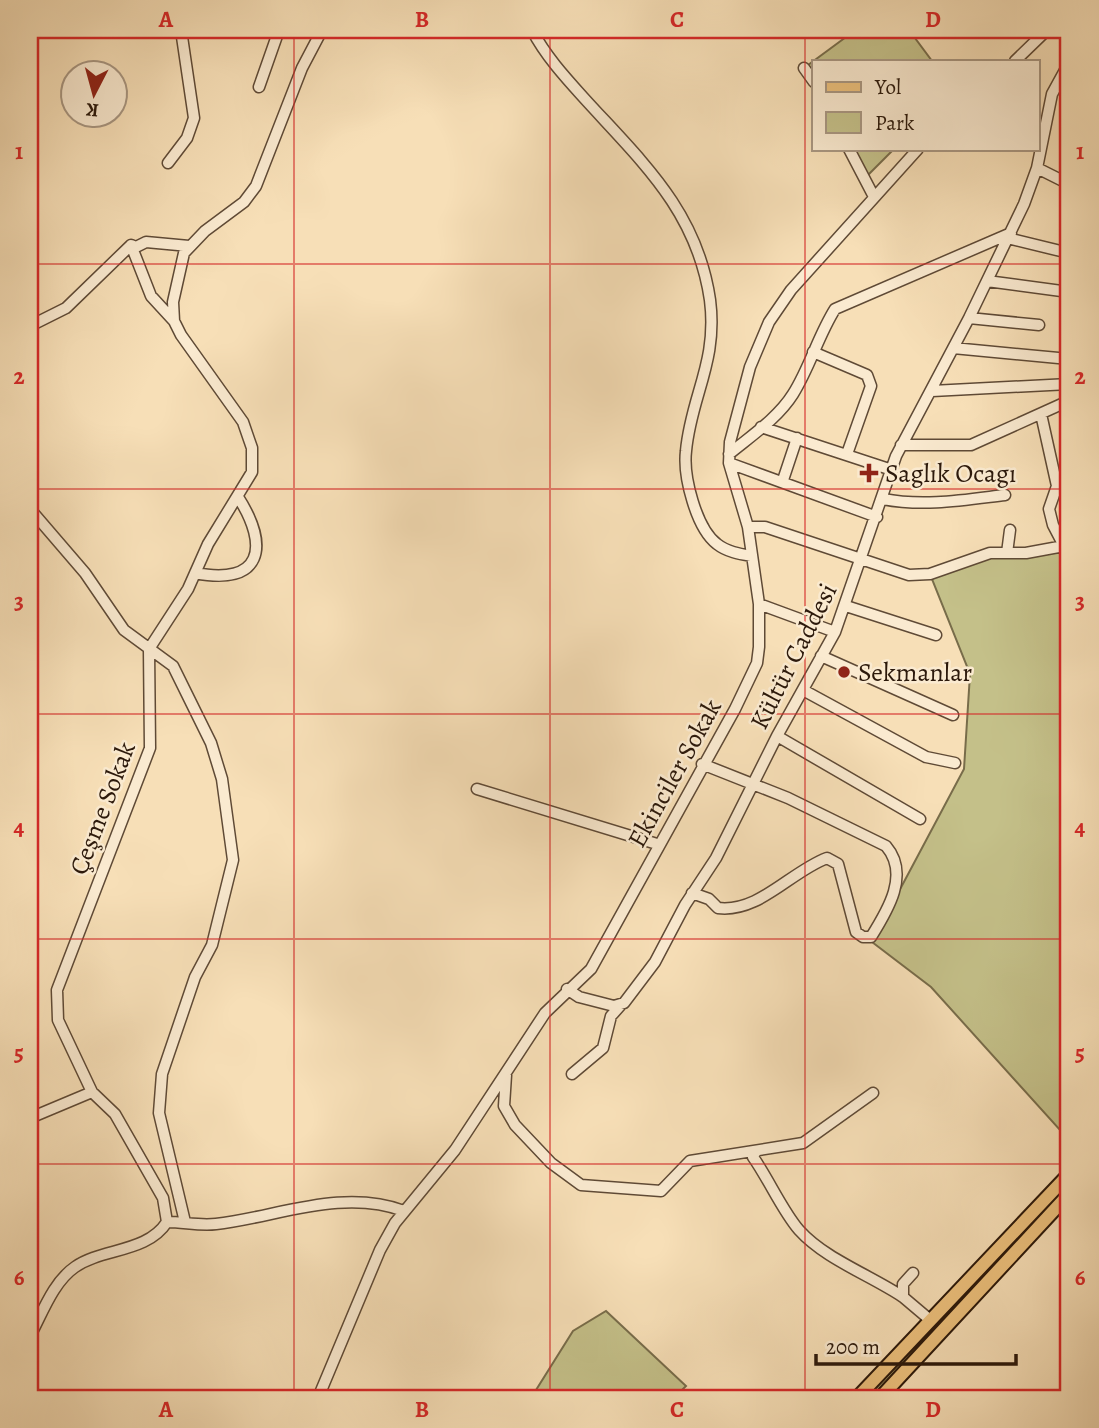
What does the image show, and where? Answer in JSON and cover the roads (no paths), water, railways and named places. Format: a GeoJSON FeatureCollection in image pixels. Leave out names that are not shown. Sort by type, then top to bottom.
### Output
{"type":"FeatureCollection","features":[{"type":"Feature","properties":{"kind":"main road"},"geometry":{"type":"LineString","coordinates":[[857,1398],[1069,1174]]}},
{"type":"Feature","properties":{"kind":"main road"},"geometry":{"type":"LineString","coordinates":[[880,1398],[1069,1194]]}},
{"type":"Feature","properties":{"kind":"street"},"geometry":{"type":"LineString","coordinates":[[168,163],[187,138],[194,118],[181,30]]}},
{"type":"Feature","properties":{"kind":"street"},"geometry":{"type":"LineString","coordinates":[[259,87],[279,30]]}},
{"type":"Feature","properties":{"kind":"street"},"geometry":{"type":"LineString","coordinates":[[174,321],[173,302],[177,272],[189,246],[244,202],[256,186],[302,68],[322,30]]}},
{"type":"Feature","properties":{"kind":"street"},"geometry":{"type":"LineString","coordinates":[[532,30],[561,73],[672,197],[693,237],[710,301],[711,341],[706,374],[686,448],[686,473],[698,514],[716,544],[752,556]]}},
{"type":"Feature","properties":{"kind":"street"},"geometry":{"type":"LineString","coordinates":[[1016,60],[1047,30]]}},
{"type":"Feature","properties":{"kind":"street","name":"Kültür Caddesi"},"geometry":{"type":"LineString","coordinates":[[572,1074],[603,1048],[611,1016],[655,962],[692,893],[716,858],[777,736],[835,632],[901,446],[969,318],[1009,236],[1037,168],[1052,94],[1069,63]]}},
{"type":"Feature","properties":{"kind":"street"},"geometry":{"type":"LineString","coordinates":[[804,68],[812,79]]}},
{"type":"Feature","properties":{"kind":"street"},"geometry":{"type":"LineString","coordinates":[[850,150],[873,195]]}},
{"type":"Feature","properties":{"kind":"street"},"geometry":{"type":"LineString","coordinates":[[729,459],[750,368],[769,322],[791,290],[873,195],[917,150]]}},
{"type":"Feature","properties":{"kind":"street"},"geometry":{"type":"LineString","coordinates":[[1037,168],[1069,184]]}},
{"type":"Feature","properties":{"kind":"street"},"geometry":{"type":"LineString","coordinates":[[729,459],[782,410],[795,392],[835,309],[853,299],[911,278],[1009,236],[1069,253]]}},
{"type":"Feature","properties":{"kind":"street"},"geometry":{"type":"LineString","coordinates":[[131,245],[136,247],[146,242],[189,246]]}},
{"type":"Feature","properties":{"kind":"street"},"geometry":{"type":"LineString","coordinates":[[131,245],[150,296],[174,321],[189,348],[243,422],[253,461],[252,472],[149,649]]}},
{"type":"Feature","properties":{"kind":"street"},"geometry":{"type":"LineString","coordinates":[[30,326],[66,308],[131,245]]}},
{"type":"Feature","properties":{"kind":"street"},"geometry":{"type":"LineString","coordinates":[[987,281],[1069,292]]}},
{"type":"Feature","properties":{"kind":"street"},"geometry":{"type":"LineString","coordinates":[[969,318],[1039,325]]}},
{"type":"Feature","properties":{"kind":"street"},"geometry":{"type":"LineString","coordinates":[[953,348],[1069,359]]}},
{"type":"Feature","properties":{"kind":"street"},"geometry":{"type":"LineString","coordinates":[[813,352],[867,375],[871,386],[846,454]]}},
{"type":"Feature","properties":{"kind":"street"},"geometry":{"type":"LineString","coordinates":[[932,391],[1069,384]]}},
{"type":"Feature","properties":{"kind":"street"},"geometry":{"type":"LineString","coordinates":[[901,446],[971,444],[1064,403],[1069,394]]}},
{"type":"Feature","properties":{"kind":"street"},"geometry":{"type":"LineString","coordinates":[[747,527],[765,527],[909,575],[930,574],[990,553],[1026,553],[1066,548],[1053,525],[1049,509],[1057,486],[1041,414]]}},
{"type":"Feature","properties":{"kind":"street"},"geometry":{"type":"LineString","coordinates":[[761,427],[892,470]]}},
{"type":"Feature","properties":{"kind":"street"},"geometry":{"type":"LineString","coordinates":[[783,481],[797,438]]}},
{"type":"Feature","properties":{"kind":"street"},"geometry":{"type":"LineString","coordinates":[[729,459],[877,517]]}},
{"type":"Feature","properties":{"kind":"street","name":"Ekinciler Sokak"},"geometry":{"type":"LineString","coordinates":[[318,1398],[380,1250],[404,1211],[455,1150],[545,1013],[567,989],[582,981],[607,944],[657,844],[735,709],[757,663],[759,604],[747,527],[729,459]]}},
{"type":"Feature","properties":{"kind":"street"},"geometry":{"type":"LineString","coordinates":[[883,499],[905,503],[948,502],[1005,495]]}},
{"type":"Feature","properties":{"kind":"street"},"geometry":{"type":"LineString","coordinates":[[195,573],[230,576],[245,570],[254,559],[258,546],[254,527],[238,497]]}},
{"type":"Feature","properties":{"kind":"street"},"geometry":{"type":"LineString","coordinates":[[30,509],[85,573],[124,630],[173,666],[216,756],[233,860],[212,945],[192,985],[160,1084],[159,1113],[185,1222]]}},
{"type":"Feature","properties":{"kind":"street"},"geometry":{"type":"LineString","coordinates":[[1007,553],[1010,530]]}},
{"type":"Feature","properties":{"kind":"street"},"geometry":{"type":"LineString","coordinates":[[759,604],[835,632]]}},
{"type":"Feature","properties":{"kind":"street"},"geometry":{"type":"LineString","coordinates":[[846,606],[936,635]]}},
{"type":"Feature","properties":{"kind":"street","name":"Çeşme Sokak"},"geometry":{"type":"LineString","coordinates":[[149,649],[150,748],[57,990],[58,1020],[92,1092],[115,1114],[163,1198],[167,1222]]}},
{"type":"Feature","properties":{"kind":"street"},"geometry":{"type":"LineString","coordinates":[[821,656],[953,715]]}},
{"type":"Feature","properties":{"kind":"street"},"geometry":{"type":"LineString","coordinates":[[803,690],[926,757],[955,763]]}},
{"type":"Feature","properties":{"kind":"street"},"geometry":{"type":"LineString","coordinates":[[777,736],[920,819]]}},
{"type":"Feature","properties":{"kind":"street"},"geometry":{"type":"LineString","coordinates":[[692,893],[709,899],[718,908],[733,910],[760,899],[808,865],[827,859],[838,864],[842,874],[856,932],[863,937],[871,937],[897,888],[896,857],[886,846],[788,798],[702,764]]}},
{"type":"Feature","properties":{"kind":"street"},"geometry":{"type":"LineString","coordinates":[[477,789],[657,844]]}},
{"type":"Feature","properties":{"kind":"street"},"geometry":{"type":"LineString","coordinates":[[567,989],[579,997],[620,1006]]}},
{"type":"Feature","properties":{"kind":"street"},"geometry":{"type":"LineString","coordinates":[[506,1071],[504,1106],[515,1125],[551,1163],[581,1185],[661,1191],[690,1161],[803,1143],[873,1093]]}},
{"type":"Feature","properties":{"kind":"street"},"geometry":{"type":"LineString","coordinates":[[30,1118],[92,1092]]}},
{"type":"Feature","properties":{"kind":"street"},"geometry":{"type":"LineString","coordinates":[[756,1151],[752,1157],[799,1230],[837,1261],[865,1272],[903,1297],[929,1319]]}},
{"type":"Feature","properties":{"kind":"street"},"geometry":{"type":"LineString","coordinates":[[30,1336],[62,1279],[71,1270],[86,1261],[131,1247],[155,1234],[167,1222],[215,1224],[275,1211],[331,1204],[378,1205],[404,1211]]}},
{"type":"Feature","properties":{"kind":"street"},"geometry":{"type":"LineString","coordinates":[[903,1297],[903,1284],[913,1273]]}},
{"type":"Feature","properties":{"kind":"street"},"geometry":{"type":"LineString","coordinates":[[1064,1398],[1069,1367]]}},
{"type":"Feature","properties":{"kind":"place","name":"Saglık Ocagı"},"geometry":{"type":"Point","coordinates":[869,473]}},
{"type":"Feature","properties":{"kind":"place","name":"Sekmanlar"},"geometry":{"type":"Point","coordinates":[844,672]}}]}
